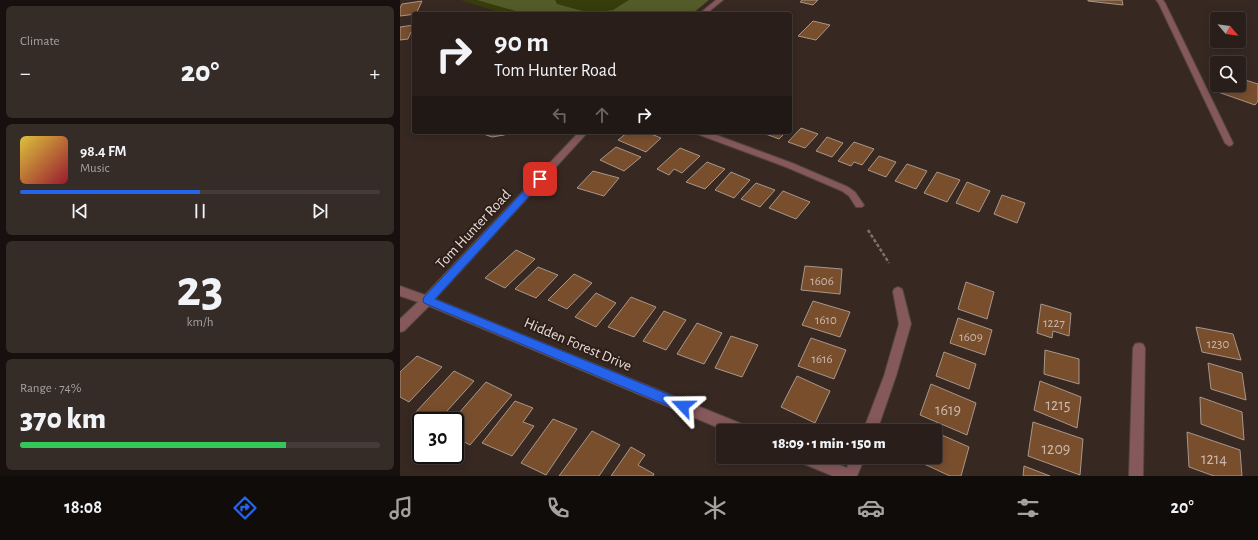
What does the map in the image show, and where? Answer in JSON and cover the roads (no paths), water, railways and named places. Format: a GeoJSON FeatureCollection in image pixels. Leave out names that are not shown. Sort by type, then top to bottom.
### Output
{"type":"FeatureCollection","features":[{"type":"Feature","properties":{"kind":"street"},"geometry":{"type":"LineString","coordinates":[[705,12],[720,0]]}},
{"type":"Feature","properties":{"kind":"street"},"geometry":{"type":"LineString","coordinates":[[1159,0],[1162,3],[1229,143]]}},
{"type":"Feature","properties":{"kind":"street","name":"Tom Hunter Road"},"geometry":{"type":"LineString","coordinates":[[400,327],[428,300],[582,134]]}},
{"type":"Feature","properties":{"kind":"street"},"geometry":{"type":"LineString","coordinates":[[705,134],[789,165],[845,189],[852,194],[859,205]]}},
{"type":"Feature","properties":{"kind":"street","name":"Hidden Forest Drive"},"geometry":{"type":"LineString","coordinates":[[400,291],[428,300],[725,424]]}},
{"type":"Feature","properties":{"kind":"street"},"geometry":{"type":"LineString","coordinates":[[873,424],[890,376],[904,324],[898,292]]}},
{"type":"Feature","properties":{"kind":"street"},"geometry":{"type":"LineString","coordinates":[[1136,476],[1139,348]]}},
{"type":"Feature","properties":{"kind":"street"},"geometry":{"type":"LineString","coordinates":[[821,464],[850,476],[855,464]]}}]}
